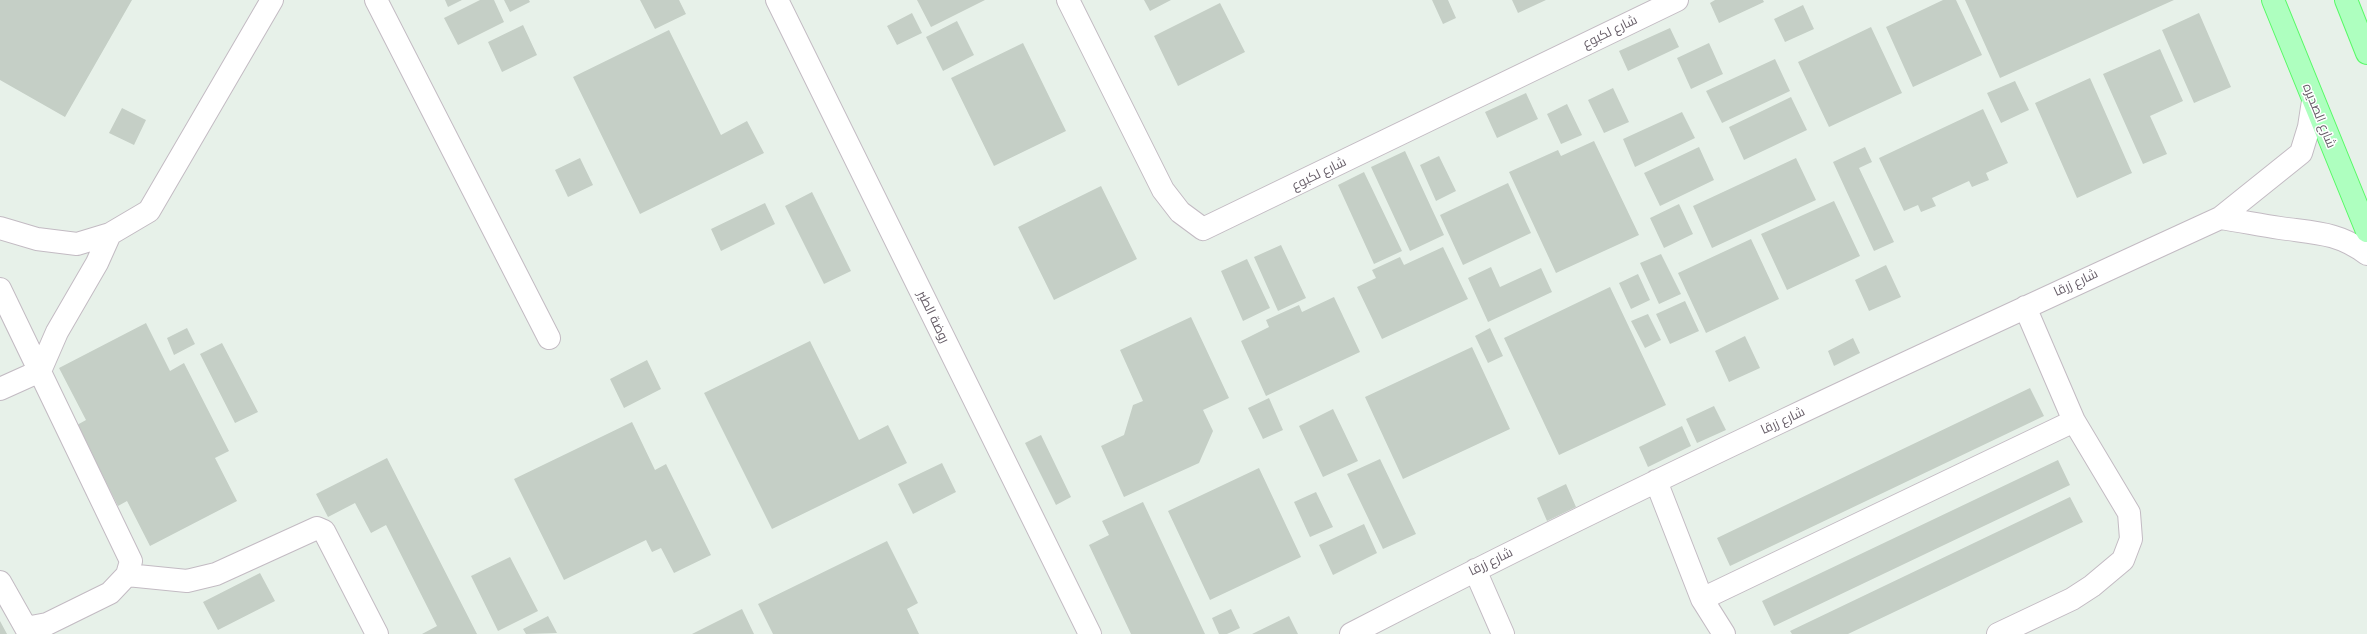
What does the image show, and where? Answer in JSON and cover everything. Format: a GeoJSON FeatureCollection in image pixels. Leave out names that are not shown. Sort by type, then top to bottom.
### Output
{"type":"FeatureCollection","features":[{"type":"Feature","properties":{"kind":"main road","name":"شارع الصديره"},"geometry":{"type":"LineString","coordinates":[[2273,0],[2367,230]]}},
{"type":"Feature","properties":{"kind":"main road"},"geometry":{"type":"LineString","coordinates":[[2346,0],[2367,53]]}},
{"type":"Feature","properties":{"kind":"street"},"geometry":{"type":"LineString","coordinates":[[0,228],[37,239],[77,244],[110,234],[149,211],[272,0]]}},
{"type":"Feature","properties":{"kind":"street"},"geometry":{"type":"LineString","coordinates":[[376,0],[549,338]]}},
{"type":"Feature","properties":{"kind":"street","name":"روضة الطير"},"geometry":{"type":"LineString","coordinates":[[777,0],[1090,634]]}},
{"type":"Feature","properties":{"kind":"street","name":"شارع لكبوع"},"geometry":{"type":"LineString","coordinates":[[1068,0],[1163,190],[1180,212],[1202,230],[1676,0]]}},
{"type":"Feature","properties":{"kind":"street","name":"شارع زرقا"},"geometry":{"type":"LineString","coordinates":[[1351,634],[1475,570],[1656,481],[2025,307],[2220,218],[2301,153],[2309,127],[2313,100]]}},
{"type":"Feature","properties":{"kind":"street"},"geometry":{"type":"LineString","coordinates":[[2220,218],[2282,228],[2309,230],[2335,237],[2367,254]]}},
{"type":"Feature","properties":{"kind":"street"},"geometry":{"type":"LineString","coordinates":[[0,389],[40,371],[57,332],[97,262],[110,234]]}},
{"type":"Feature","properties":{"kind":"street"},"geometry":{"type":"LineString","coordinates":[[0,289],[132,561],[128,575],[110,593],[47,624],[26,628],[0,582]]}},
{"type":"Feature","properties":{"kind":"street"},"geometry":{"type":"LineString","coordinates":[[1998,634],[2072,598],[2092,586],[2123,560],[2131,539],[2129,513],[2074,421],[2025,307]]}},
{"type":"Feature","properties":{"kind":"street"},"geometry":{"type":"LineString","coordinates":[[1702,599],[2074,421]]}},
{"type":"Feature","properties":{"kind":"street"},"geometry":{"type":"LineString","coordinates":[[1656,481],[1702,599],[1724,634]]}},
{"type":"Feature","properties":{"kind":"street"},"geometry":{"type":"LineString","coordinates":[[128,575],[187,581],[216,574],[317,528],[324,531],[377,634]]}},
{"type":"Feature","properties":{"kind":"street"},"geometry":{"type":"LineString","coordinates":[[1475,570],[1503,634]]}},
{"type":"Feature","properties":{"kind":"building"},"geometry":{"type":"Polygon","coordinates":[[[0,0],[132,0],[65,117],[0,80],[0,0]]]}},
{"type":"Feature","properties":{"kind":"building"},"geometry":{"type":"Polygon","coordinates":[[[445,0],[462,0],[448,7],[445,0]]]}},
{"type":"Feature","properties":{"kind":"building"},"geometry":{"type":"Polygon","coordinates":[[[480,0],[494,0],[504,22],[458,45],[444,18],[480,0]]]}},
{"type":"Feature","properties":{"kind":"building"},"geometry":{"type":"Polygon","coordinates":[[[504,0],[529,0],[530,2],[510,12],[504,0]]]}},
{"type":"Feature","properties":{"kind":"building"},"geometry":{"type":"Polygon","coordinates":[[[640,0],[679,0],[686,14],[655,29],[640,0]]]}},
{"type":"Feature","properties":{"kind":"building"},"geometry":{"type":"Polygon","coordinates":[[[917,0],[985,0],[931,27],[917,0]]]}},
{"type":"Feature","properties":{"kind":"building"},"geometry":{"type":"Polygon","coordinates":[[[1144,0],[1171,0],[1150,11],[1144,0]]]}},
{"type":"Feature","properties":{"kind":"building"},"geometry":{"type":"Polygon","coordinates":[[[1432,0],[1448,0],[1456,18],[1443,24],[1432,0]]]}},
{"type":"Feature","properties":{"kind":"building"},"geometry":{"type":"Polygon","coordinates":[[[1512,0],[1546,0],[1518,13],[1512,0]]]}},
{"type":"Feature","properties":{"kind":"building"},"geometry":{"type":"Polygon","coordinates":[[[1715,0],[1763,0],[1764,2],[1719,23],[1710,3],[1715,0]]]}},
{"type":"Feature","properties":{"kind":"building"},"geometry":{"type":"Polygon","coordinates":[[[1943,0],[1956,0],[1982,55],[1913,87],[1886,27],[1943,0]]]}},
{"type":"Feature","properties":{"kind":"building"},"geometry":{"type":"Polygon","coordinates":[[[1965,0],[2174,0],[2000,78],[1965,0]]]}},
{"type":"Feature","properties":{"kind":"building"},"geometry":{"type":"Polygon","coordinates":[[[1220,3],[1245,52],[1178,86],[1154,36],[1220,3]]]}},
{"type":"Feature","properties":{"kind":"building"},"geometry":{"type":"Polygon","coordinates":[[[1803,5],[1814,29],[1785,42],[1774,19],[1803,5]]]}},
{"type":"Feature","properties":{"kind":"building"},"geometry":{"type":"Polygon","coordinates":[[[912,13],[922,33],[897,45],[887,26],[912,13]]]}},
{"type":"Feature","properties":{"kind":"building"},"geometry":{"type":"Polygon","coordinates":[[[2199,13],[2231,87],[2194,103],[2162,30],[2199,13]]]}},
{"type":"Feature","properties":{"kind":"building"},"geometry":{"type":"Polygon","coordinates":[[[957,21],[974,55],[943,71],[926,37],[957,21]]]}},
{"type":"Feature","properties":{"kind":"building"},"geometry":{"type":"Polygon","coordinates":[[[523,25],[537,55],[502,72],[488,42],[523,25]]]}},
{"type":"Feature","properties":{"kind":"building"},"geometry":{"type":"Polygon","coordinates":[[[1871,27],[1902,93],[1829,127],[1798,62],[1871,27]]]}},
{"type":"Feature","properties":{"kind":"building"},"geometry":{"type":"Polygon","coordinates":[[[1670,28],[1679,47],[1628,71],[1619,51],[1670,28]]]}},
{"type":"Feature","properties":{"kind":"building"},"geometry":{"type":"Polygon","coordinates":[[[669,30],[721,135],[747,121],[764,153],[640,214],[573,77],[669,30]]]}},
{"type":"Feature","properties":{"kind":"building"},"geometry":{"type":"Polygon","coordinates":[[[1023,43],[1066,131],[994,166],[951,78],[1023,43]]]}},
{"type":"Feature","properties":{"kind":"building"},"geometry":{"type":"Polygon","coordinates":[[[1709,43],[1723,74],[1691,89],[1677,58],[1709,43]]]}},
{"type":"Feature","properties":{"kind":"building"},"geometry":{"type":"Polygon","coordinates":[[[2160,49],[2183,101],[2150,116],[2167,154],[2143,164],[2103,74],[2160,49]]]}},
{"type":"Feature","properties":{"kind":"building"},"geometry":{"type":"Polygon","coordinates":[[[1775,59],[1790,91],[1722,123],[1706,91],[1775,59]]]}},
{"type":"Feature","properties":{"kind":"building"},"geometry":{"type":"Polygon","coordinates":[[[2090,78],[2132,173],[2077,198],[2035,103],[2090,78]]]}},
{"type":"Feature","properties":{"kind":"building"},"geometry":{"type":"Polygon","coordinates":[[[2015,81],[2029,110],[2001,123],[1987,93],[2015,81]]]}},
{"type":"Feature","properties":{"kind":"building"},"geometry":{"type":"Polygon","coordinates":[[[1613,88],[1629,122],[1604,133],[1588,100],[1613,88]]]}},
{"type":"Feature","properties":{"kind":"building"},"geometry":{"type":"Polygon","coordinates":[[[1526,93],[1538,119],[1497,138],[1485,112],[1526,93]]]}},
{"type":"Feature","properties":{"kind":"building"},"geometry":{"type":"Polygon","coordinates":[[[1791,97],[1807,130],[1744,160],[1729,127],[1791,97]]]}},
{"type":"Feature","properties":{"kind":"building"},"geometry":{"type":"Polygon","coordinates":[[[1567,104],[1582,135],[1561,144],[1547,114],[1567,104]]]}},
{"type":"Feature","properties":{"kind":"building"},"geometry":{"type":"Polygon","coordinates":[[[122,108],[146,120],[134,145],[109,133],[122,108]]]}},
{"type":"Feature","properties":{"kind":"building"},"geometry":{"type":"Polygon","coordinates":[[[1983,109],[2008,163],[1986,173],[1989,180],[1972,187],[1969,181],[1932,198],[1936,206],[1921,212],[1918,205],[1904,211],[1879,158],[1983,109]]]}},
{"type":"Feature","properties":{"kind":"building"},"geometry":{"type":"Polygon","coordinates":[[[1682,112],[1695,138],[1635,167],[1623,139],[1682,112]]]}},
{"type":"Feature","properties":{"kind":"building"},"geometry":{"type":"Polygon","coordinates":[[[1594,141],[1639,235],[1556,273],[1509,172],[1558,150],[1561,156],[1594,141]]]}},
{"type":"Feature","properties":{"kind":"building"},"geometry":{"type":"Polygon","coordinates":[[[1699,147],[1714,180],[1660,206],[1644,173],[1699,147]]]}},
{"type":"Feature","properties":{"kind":"building"},"geometry":{"type":"Polygon","coordinates":[[[1865,147],[1872,162],[1859,168],[1894,242],[1874,251],[1833,162],[1865,147]]]}},
{"type":"Feature","properties":{"kind":"building"},"geometry":{"type":"Polygon","coordinates":[[[1405,151],[1444,235],[1410,251],[1371,167],[1405,151]]]}},
{"type":"Feature","properties":{"kind":"building"},"geometry":{"type":"Polygon","coordinates":[[[1439,156],[1456,191],[1436,201],[1420,165],[1439,156]]]}},
{"type":"Feature","properties":{"kind":"building"},"geometry":{"type":"Polygon","coordinates":[[[580,158],[593,185],[568,197],[555,170],[580,158]]]}},
{"type":"Feature","properties":{"kind":"building"},"geometry":{"type":"Polygon","coordinates":[[[1796,158],[1816,200],[1712,248],[1693,206],[1796,158]]]}},
{"type":"Feature","properties":{"kind":"building"},"geometry":{"type":"Polygon","coordinates":[[[1364,172],[1402,251],[1374,264],[1338,185],[1364,172]]]}},
{"type":"Feature","properties":{"kind":"building"},"geometry":{"type":"Polygon","coordinates":[[[1508,183],[1531,233],[1463,265],[1440,215],[1508,183]]]}},
{"type":"Feature","properties":{"kind":"building"},"geometry":{"type":"Polygon","coordinates":[[[1101,186],[1137,259],[1054,300],[1018,227],[1101,186]]]}},
{"type":"Feature","properties":{"kind":"building"},"geometry":{"type":"Polygon","coordinates":[[[812,192],[851,271],[824,284],[785,206],[812,192]]]}},
{"type":"Feature","properties":{"kind":"building"},"geometry":{"type":"Polygon","coordinates":[[[1834,201],[1860,256],[1787,290],[1761,234],[1834,201]]]}},
{"type":"Feature","properties":{"kind":"building"},"geometry":{"type":"Polygon","coordinates":[[[765,203],[775,224],[721,251],[711,229],[765,203]]]}},
{"type":"Feature","properties":{"kind":"building"},"geometry":{"type":"Polygon","coordinates":[[[1679,204],[1693,234],[1664,248],[1650,218],[1679,204]]]}},
{"type":"Feature","properties":{"kind":"building"},"geometry":{"type":"Polygon","coordinates":[[[1751,239],[1779,299],[1706,333],[1678,273],[1751,239]]]}},
{"type":"Feature","properties":{"kind":"building"},"geometry":{"type":"Polygon","coordinates":[[[1281,245],[1306,298],[1278,311],[1254,257],[1281,245]]]}},
{"type":"Feature","properties":{"kind":"building"},"geometry":{"type":"Polygon","coordinates":[[[1443,247],[1468,299],[1382,339],[1357,287],[1376,278],[1372,270],[1400,257],[1404,265],[1443,247]]]}},
{"type":"Feature","properties":{"kind":"building"},"geometry":{"type":"Polygon","coordinates":[[[1661,254],[1681,294],[1659,304],[1640,263],[1661,254]]]}},
{"type":"Feature","properties":{"kind":"building"},"geometry":{"type":"Polygon","coordinates":[[[1247,259],[1270,308],[1243,321],[1221,271],[1247,259]]]}},
{"type":"Feature","properties":{"kind":"building"},"geometry":{"type":"Polygon","coordinates":[[[1886,265],[1901,297],[1869,311],[1855,280],[1886,265]]]}},
{"type":"Feature","properties":{"kind":"building"},"geometry":{"type":"Polygon","coordinates":[[[1491,267],[1500,287],[1541,268],[1552,292],[1488,322],[1468,278],[1491,267]]]}},
{"type":"Feature","properties":{"kind":"building"},"geometry":{"type":"Polygon","coordinates":[[[1638,274],[1650,300],[1631,309],[1619,283],[1638,274]]]}},
{"type":"Feature","properties":{"kind":"building"},"geometry":{"type":"Polygon","coordinates":[[[1610,287],[1666,405],[1559,455],[1504,338],[1610,287]]]}},
{"type":"Feature","properties":{"kind":"building"},"geometry":{"type":"Polygon","coordinates":[[[1334,297],[1360,352],[1266,396],[1241,341],[1269,327],[1266,320],[1299,305],[1302,312],[1334,297]]]}},
{"type":"Feature","properties":{"kind":"building"},"geometry":{"type":"Polygon","coordinates":[[[1685,301],[1699,331],[1670,344],[1656,314],[1685,301]]]}},
{"type":"Feature","properties":{"kind":"building"},"geometry":{"type":"Polygon","coordinates":[[[1648,314],[1661,340],[1645,348],[1631,321],[1648,314]]]}},
{"type":"Feature","properties":{"kind":"building"},"geometry":{"type":"Polygon","coordinates":[[[1191,317],[1229,398],[1203,410],[1213,431],[1199,463],[1124,497],[1101,446],[1124,435],[1133,405],[1143,401],[1120,350],[1191,317]]]}},
{"type":"Feature","properties":{"kind":"building"},"geometry":{"type":"Polygon","coordinates":[[[146,323],[170,371],[184,363],[229,451],[215,458],[237,501],[150,546],[127,501],[118,506],[77,425],[86,420],[59,368],[146,323]]]}},
{"type":"Feature","properties":{"kind":"building"},"geometry":{"type":"Polygon","coordinates":[[[187,328],[195,344],[174,355],[167,338],[187,328]]]}},
{"type":"Feature","properties":{"kind":"building"},"geometry":{"type":"Polygon","coordinates":[[[1490,328],[1503,356],[1488,363],[1475,336],[1490,328]]]}},
{"type":"Feature","properties":{"kind":"building"},"geometry":{"type":"Polygon","coordinates":[[[1745,336],[1760,368],[1729,382],[1715,351],[1745,336]]]}},
{"type":"Feature","properties":{"kind":"building"},"geometry":{"type":"Polygon","coordinates":[[[1853,338],[1860,353],[1834,366],[1828,351],[1853,338]]]}},
{"type":"Feature","properties":{"kind":"building"},"geometry":{"type":"Polygon","coordinates":[[[810,341],[859,440],[888,425],[907,463],[772,529],[704,393],[810,341]]]}},
{"type":"Feature","properties":{"kind":"building"},"geometry":{"type":"Polygon","coordinates":[[[222,343],[258,412],[235,423],[200,354],[222,343]]]}},
{"type":"Feature","properties":{"kind":"building"},"geometry":{"type":"Polygon","coordinates":[[[1472,347],[1510,429],[1403,479],[1365,397],[1472,347]]]}},
{"type":"Feature","properties":{"kind":"building"},"geometry":{"type":"Polygon","coordinates":[[[647,360],[661,389],[624,408],[610,379],[647,360]]]}},
{"type":"Feature","properties":{"kind":"building"},"geometry":{"type":"Polygon","coordinates":[[[2030,388],[2044,416],[1730,566],[1717,538],[2030,388]]]}},
{"type":"Feature","properties":{"kind":"building"},"geometry":{"type":"Polygon","coordinates":[[[1269,398],[1283,430],[1263,439],[1248,408],[1269,398]]]}},
{"type":"Feature","properties":{"kind":"building"},"geometry":{"type":"Polygon","coordinates":[[[1714,406],[1726,430],[1697,443],[1686,419],[1714,406]]]}},
{"type":"Feature","properties":{"kind":"building"},"geometry":{"type":"Polygon","coordinates":[[[1333,409],[1358,461],[1323,477],[1299,426],[1333,409]]]}},
{"type":"Feature","properties":{"kind":"building"},"geometry":{"type":"Polygon","coordinates":[[[632,422],[655,470],[666,464],[711,555],[674,573],[661,548],[652,552],[646,540],[564,580],[514,479],[632,422]]]}},
{"type":"Feature","properties":{"kind":"building"},"geometry":{"type":"Polygon","coordinates":[[[1682,426],[1691,446],[1648,467],[1639,447],[1682,426]]]}},
{"type":"Feature","properties":{"kind":"building"},"geometry":{"type":"Polygon","coordinates":[[[1041,435],[1071,497],[1056,505],[1025,443],[1041,435]]]}},
{"type":"Feature","properties":{"kind":"building"},"geometry":{"type":"Polygon","coordinates":[[[387,458],[477,634],[422,634],[437,626],[386,525],[371,533],[355,503],[328,517],[316,494],[387,458]]]}},
{"type":"Feature","properties":{"kind":"building"},"geometry":{"type":"Polygon","coordinates":[[[1380,459],[1416,534],[1383,549],[1347,474],[1380,459]]]}},
{"type":"Feature","properties":{"kind":"building"},"geometry":{"type":"Polygon","coordinates":[[[2058,460],[2070,485],[1774,626],[1762,601],[2058,460]]]}},
{"type":"Feature","properties":{"kind":"building"},"geometry":{"type":"Polygon","coordinates":[[[942,463],[956,492],[913,514],[898,484],[942,463]]]}},
{"type":"Feature","properties":{"kind":"building"},"geometry":{"type":"Polygon","coordinates":[[[1259,468],[1301,557],[1210,600],[1168,511],[1259,468]]]}},
{"type":"Feature","properties":{"kind":"building"},"geometry":{"type":"Polygon","coordinates":[[[1566,484],[1576,507],[1547,521],[1537,498],[1566,484]]]}},
{"type":"Feature","properties":{"kind":"building"},"geometry":{"type":"Polygon","coordinates":[[[1316,492],[1333,527],[1310,537],[1294,502],[1316,492]]]}},
{"type":"Feature","properties":{"kind":"building"},"geometry":{"type":"Polygon","coordinates":[[[2070,497],[2083,522],[1848,634],[1792,634],[1790,631],[2070,497]]]}},
{"type":"Feature","properties":{"kind":"building"},"geometry":{"type":"Polygon","coordinates":[[[1143,502],[1205,634],[1131,634],[1089,545],[1109,535],[1102,521],[1143,502]]]}},
{"type":"Feature","properties":{"kind":"building"},"geometry":{"type":"Polygon","coordinates":[[[1364,524],[1377,553],[1333,575],[1319,545],[1364,524]]]}},
{"type":"Feature","properties":{"kind":"building"},"geometry":{"type":"Polygon","coordinates":[[[887,541],[918,603],[907,609],[919,634],[773,634],[758,604],[887,541]]]}},
{"type":"Feature","properties":{"kind":"building"},"geometry":{"type":"Polygon","coordinates":[[[510,557],[538,611],[498,631],[471,576],[510,557]]]}},
{"type":"Feature","properties":{"kind":"building"},"geometry":{"type":"Polygon","coordinates":[[[260,573],[275,601],[218,630],[203,602],[260,573]]]}},
{"type":"Feature","properties":{"kind":"building"},"geometry":{"type":"Polygon","coordinates":[[[742,609],[754,634],[692,634],[742,609]]]}},
{"type":"Feature","properties":{"kind":"building"},"geometry":{"type":"Polygon","coordinates":[[[1231,609],[1240,628],[1227,634],[1219,634],[1212,618],[1231,609]]]}},
{"type":"Feature","properties":{"kind":"building"},"geometry":{"type":"Polygon","coordinates":[[[548,616],[557,633],[526,634],[523,629],[548,616]]]}},
{"type":"Feature","properties":{"kind":"building"},"geometry":{"type":"Polygon","coordinates":[[[1289,616],[1298,634],[1252,634],[1289,616]]]}},
{"type":"Feature","properties":{"kind":"building"},"geometry":{"type":"Polygon","coordinates":[[[0,621],[7,634],[0,634],[0,621]]]}}]}
